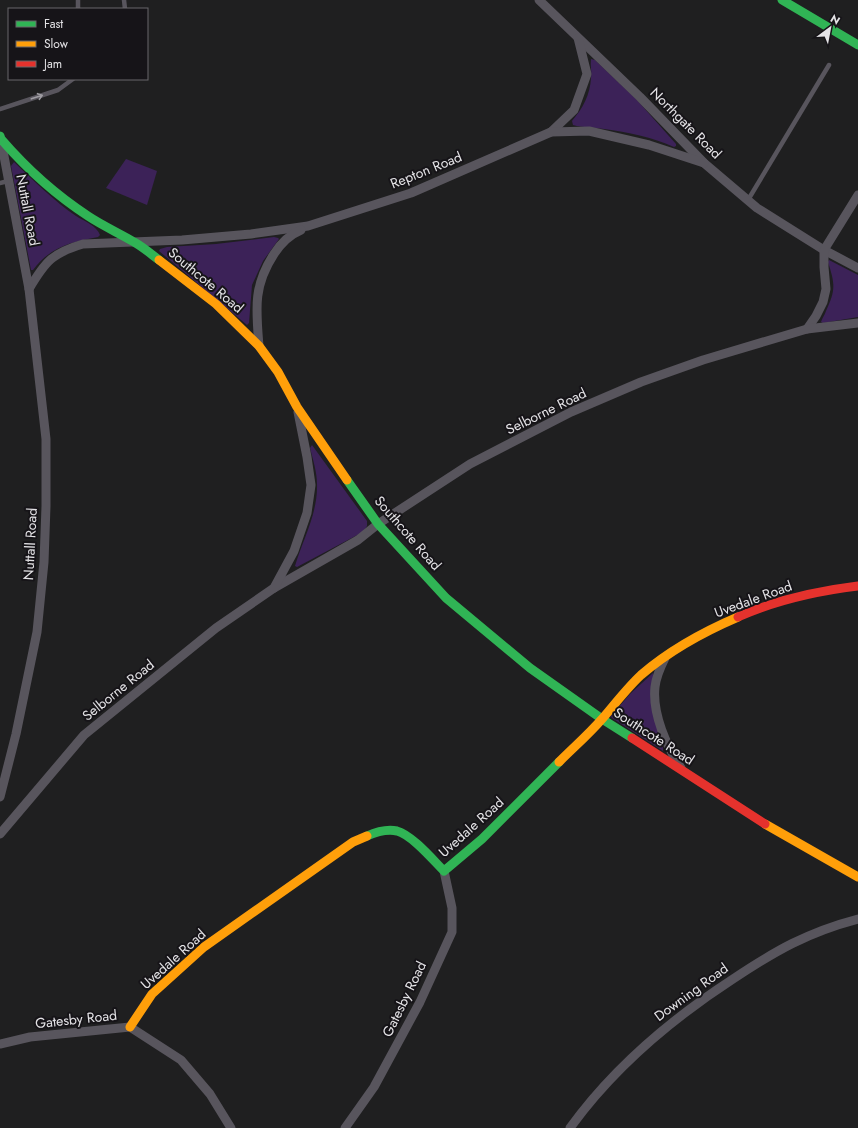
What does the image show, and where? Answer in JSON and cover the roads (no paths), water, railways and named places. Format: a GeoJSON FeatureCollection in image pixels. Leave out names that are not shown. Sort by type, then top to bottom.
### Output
{"type":"FeatureCollection","features":[{"type":"Feature","properties":{"kind":"street","name":"Northgate Road"},"geometry":{"type":"LineString","coordinates":[[539,0],[640,97],[704,163],[757,208],[824,250],[858,268]]}},
{"type":"Feature","properties":{"kind":"street"},"geometry":{"type":"LineString","coordinates":[[782,0],[858,45]]}},
{"type":"Feature","properties":{"kind":"street","name":"Repton Road"},"geometry":{"type":"LineString","coordinates":[[134,242],[182,240],[251,234],[308,226],[411,193],[551,132],[574,110],[587,74],[578,38]]}},
{"type":"Feature","properties":{"kind":"street","name":"Repton Road"},"geometry":{"type":"LineString","coordinates":[[551,132],[589,131],[649,145],[704,163]]}},
{"type":"Feature","properties":{"kind":"street","name":"Nuttall Road"},"geometry":{"type":"LineString","coordinates":[[0,797],[16,734],[37,632],[44,562],[46,506],[46,439],[29,289],[4,182],[1,138]]}},
{"type":"Feature","properties":{"kind":"street","name":"Southcote Road"},"geometry":{"type":"LineString","coordinates":[[1,138],[36,175],[70,204],[109,229],[134,242],[161,261],[216,304],[259,346],[278,372],[297,407],[336,466],[378,524],[446,598],[530,668],[602,719],[776,831],[858,877]]}},
{"type":"Feature","properties":{"kind":"street"},"geometry":{"type":"LineString","coordinates":[[807,330],[823,302],[826,289],[824,250],[858,195]]}},
{"type":"Feature","properties":{"kind":"street","name":"Repton Road"},"geometry":{"type":"LineString","coordinates":[[259,346],[256,312],[258,286],[262,274],[274,254],[286,239],[308,226]]}},
{"type":"Feature","properties":{"kind":"street","name":"Nuttall Road"},"geometry":{"type":"LineString","coordinates":[[29,289],[44,265],[58,253],[83,244],[134,242]]}},
{"type":"Feature","properties":{"kind":"street","name":"Selborne Road"},"geometry":{"type":"LineString","coordinates":[[0,834],[84,735],[216,628],[274,588],[358,540],[378,524],[470,464],[571,412],[641,382],[689,365],[807,330],[858,323]]}},
{"type":"Feature","properties":{"kind":"street","name":"Selborne Road"},"geometry":{"type":"LineString","coordinates":[[274,588],[294,551],[307,513],[311,485],[297,407]]}},
{"type":"Feature","properties":{"kind":"street","name":"Uvedale Road"},"geometry":{"type":"LineString","coordinates":[[130,1027],[152,994],[204,946],[354,842],[377,831],[397,831],[413,840],[444,871],[482,840],[602,719],[643,674],[665,658],[698,636],[727,621],[768,606],[805,595],[858,586]]}},
{"type":"Feature","properties":{"kind":"street"},"geometry":{"type":"LineString","coordinates":[[665,658],[658,672],[655,688],[656,702],[666,740],[671,752],[683,771]]}},
{"type":"Feature","properties":{"kind":"street","name":"Gatesby Road"},"geometry":{"type":"LineString","coordinates":[[346,1128],[374,1088],[420,1002],[452,932],[452,908],[444,871]]}},
{"type":"Feature","properties":{"kind":"street","name":"Downing Road"},"geometry":{"type":"LineString","coordinates":[[570,1128],[594,1097],[617,1071],[675,1020],[707,996],[763,959],[793,942],[821,930],[858,919]]}},
{"type":"Feature","properties":{"kind":"street","name":"Gatesby Road"},"geometry":{"type":"LineString","coordinates":[[0,1044],[30,1038],[130,1027],[181,1060],[210,1094],[230,1128]]}},
{"type":"Feature","properties":{"kind":"lane"},"geometry":{"type":"LineString","coordinates":[[748,200],[829,65]]}},
{"type":"Feature","properties":{"kind":"lane"},"geometry":{"type":"LineString","coordinates":[[0,109],[58,90],[72,80]]}}]}
